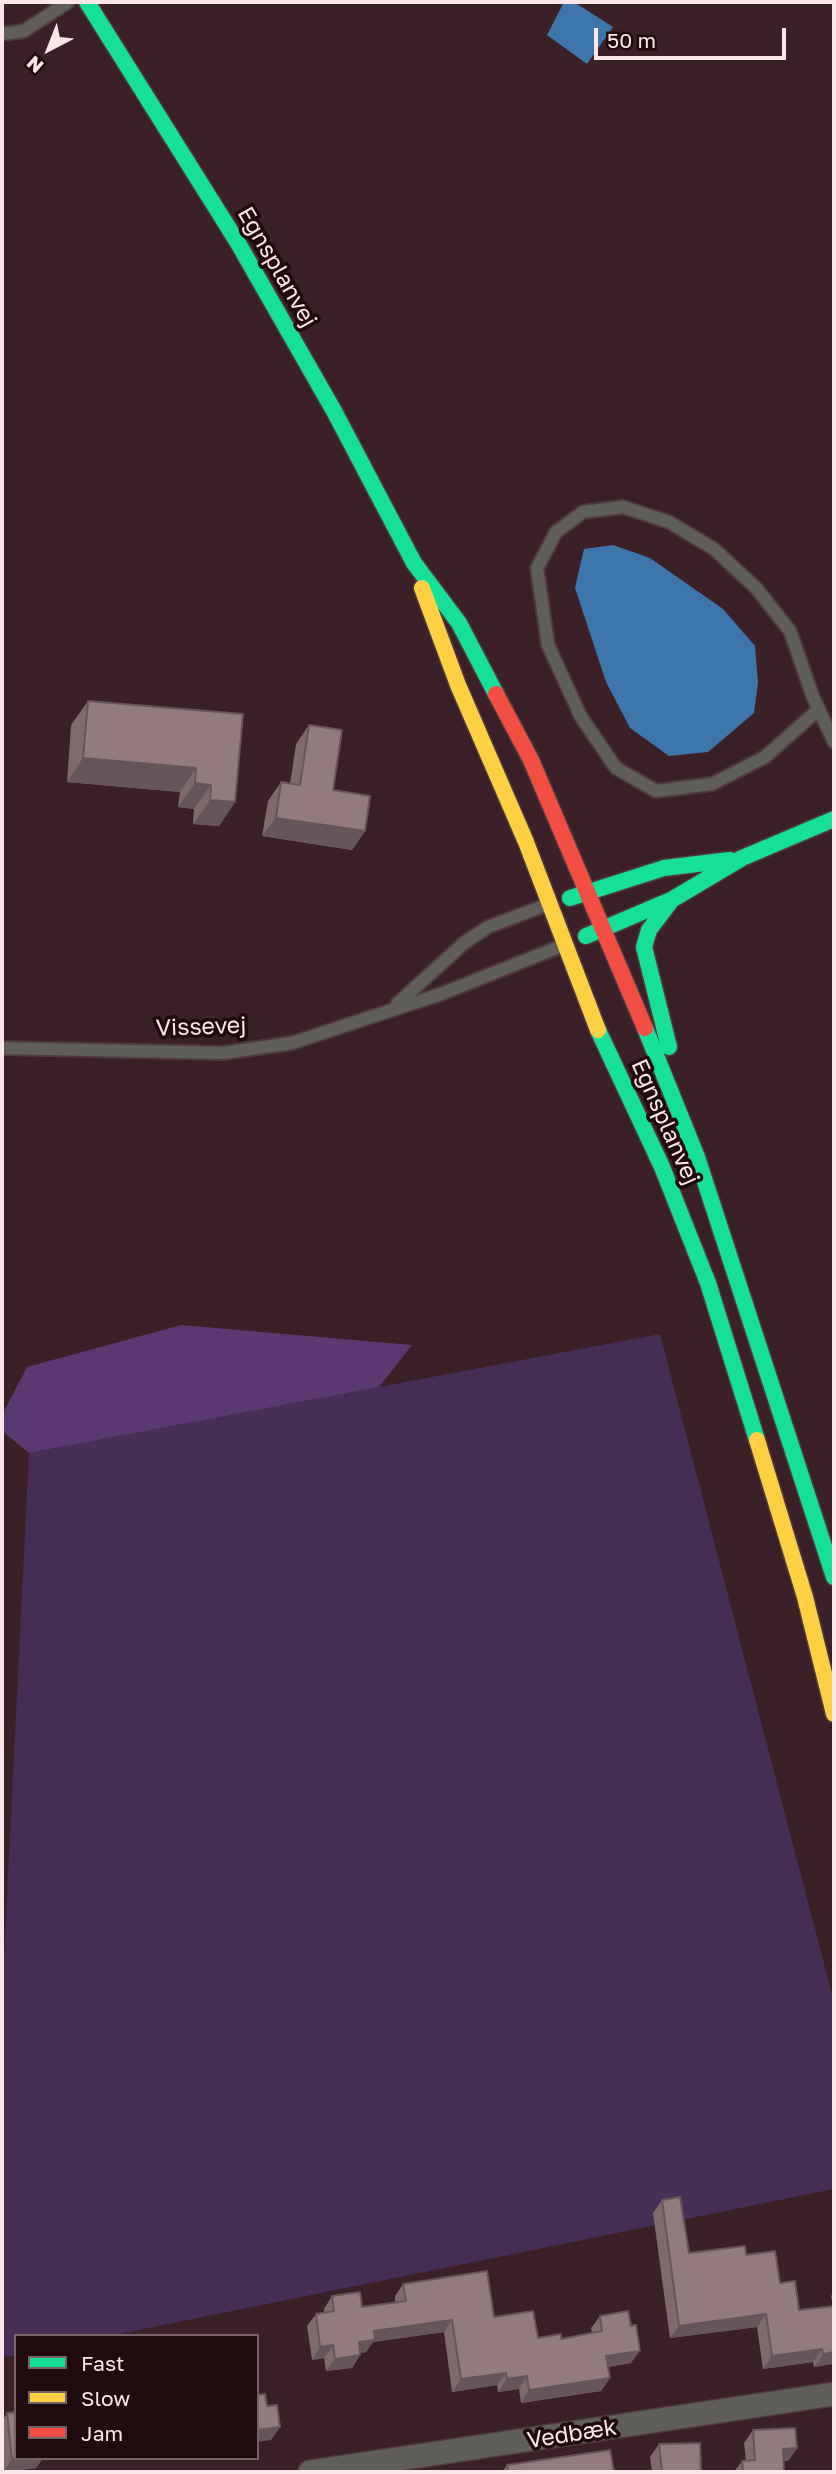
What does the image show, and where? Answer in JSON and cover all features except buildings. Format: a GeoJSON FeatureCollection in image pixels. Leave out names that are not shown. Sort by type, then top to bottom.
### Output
{"type":"FeatureCollection","features":[{"type":"Feature","properties":{"kind":"main road","name":"Egnsplanvej"},"geometry":{"type":"LineString","coordinates":[[87,2],[238,243],[334,411],[414,563],[458,685],[550,904],[592,1016],[662,1167],[708,1283],[805,1597],[834,1714]]}},
{"type":"Feature","properties":{"kind":"main road","name":"Egnsplanvej"},"geometry":{"type":"LineString","coordinates":[[414,563],[458,622],[497,692],[531,760],[589,891],[697,1157],[740,1282],[834,1577]]}},
{"type":"Feature","properties":{"kind":"main road"},"geometry":{"type":"LineString","coordinates":[[458,685],[530,811]]}},
{"type":"Feature","properties":{"kind":"main road","name":"Vissevej"},"geometry":{"type":"LineString","coordinates":[[565,945],[673,899],[742,858],[834,819]]}},
{"type":"Feature","properties":{"kind":"main road","name":"Vissevej"},"geometry":{"type":"LineString","coordinates":[[550,904],[568,891],[589,891],[664,868],[742,858]]}},
{"type":"Feature","properties":{"kind":"main road"},"geometry":{"type":"LineString","coordinates":[[568,891],[585,918],[604,928]]}},
{"type":"Feature","properties":{"kind":"main road"},"geometry":{"type":"LineString","coordinates":[[673,899],[649,930],[644,947],[646,965],[697,1157]]}},
{"type":"Feature","properties":{"kind":"street","name":"Vedbæk"},"geometry":{"type":"LineString","coordinates":[[310,2472],[834,2394]]}},
{"type":"Feature","properties":{"kind":"lane"},"geometry":{"type":"LineString","coordinates":[[2,34],[24,32],[68,2]]}},
{"type":"Feature","properties":{"kind":"lane"},"geometry":{"type":"LineString","coordinates":[[819,709],[765,757],[712,784],[656,791],[616,768],[581,717],[548,645],[537,569],[556,532],[583,512],[623,507],[669,522],[714,549],[756,588],[790,631],[834,742]]}},
{"type":"Feature","properties":{"kind":"lane","name":"Vissevej"},"geometry":{"type":"LineString","coordinates":[[395,1007],[480,932],[519,914],[550,904]]}},
{"type":"Feature","properties":{"kind":"lane","name":"Vissevej"},"geometry":{"type":"LineString","coordinates":[[2,1048],[223,1053],[292,1043],[441,994],[565,945]]}},
{"type":"Feature","properties":{"kind":"shaded area"},"geometry":{"type":"Polygon","coordinates":[[[181,1325],[412,1345],[379,1387],[29,1453],[2,1431],[2,1415],[27,1367],[181,1325]]]}},
{"type":"Feature","properties":{"kind":"shaded area"},"geometry":{"type":"Polygon","coordinates":[[[660,1334],[834,2002],[834,2189],[119,2334],[14,2334],[14,2355],[2,2357],[2,1997],[29,1453],[660,1334]]]}},
{"type":"Feature","properties":{"kind":"water"},"geometry":{"type":"Polygon","coordinates":[[[564,2],[574,2],[613,27],[587,64],[547,35],[564,2]]]}},
{"type":"Feature","properties":{"kind":"water"},"geometry":{"type":"Polygon","coordinates":[[[613,545],[650,558],[723,609],[755,646],[758,683],[754,713],[708,752],[669,756],[630,728],[606,682],[575,588],[584,549],[613,545]]]}},
{"type":"Feature","properties":{"kind":"traffic: fast"},"geometry":{"type":"LineString","coordinates":[[87,2],[238,243],[334,411],[414,563],[459,623],[496,694]]}},
{"type":"Feature","properties":{"kind":"traffic: fast"},"geometry":{"type":"LineString","coordinates":[[586,936],[673,899],[742,858],[834,819]]}},
{"type":"Feature","properties":{"kind":"traffic: fast"},"geometry":{"type":"LineString","coordinates":[[570,898],[664,868],[730,860]]}},
{"type":"Feature","properties":{"kind":"traffic: fast"},"geometry":{"type":"LineString","coordinates":[[669,1047],[644,947],[649,930],[671,901]]}},
{"type":"Feature","properties":{"kind":"traffic: fast"},"geometry":{"type":"LineString","coordinates":[[645,1028],[697,1157],[834,1577]]}},
{"type":"Feature","properties":{"kind":"traffic: fast"},"geometry":{"type":"LineString","coordinates":[[598,1030],[662,1167],[708,1283],[757,1440]]}},
{"type":"Feature","properties":{"kind":"traffic: slow"},"geometry":{"type":"LineString","coordinates":[[422,588],[458,685],[526,842],[598,1030]]}},
{"type":"Feature","properties":{"kind":"traffic: slow"},"geometry":{"type":"LineString","coordinates":[[757,1440],[805,1597],[834,1714]]}},
{"type":"Feature","properties":{"kind":"traffic: jam"},"geometry":{"type":"LineString","coordinates":[[496,694],[531,760],[645,1028]]}}]}
